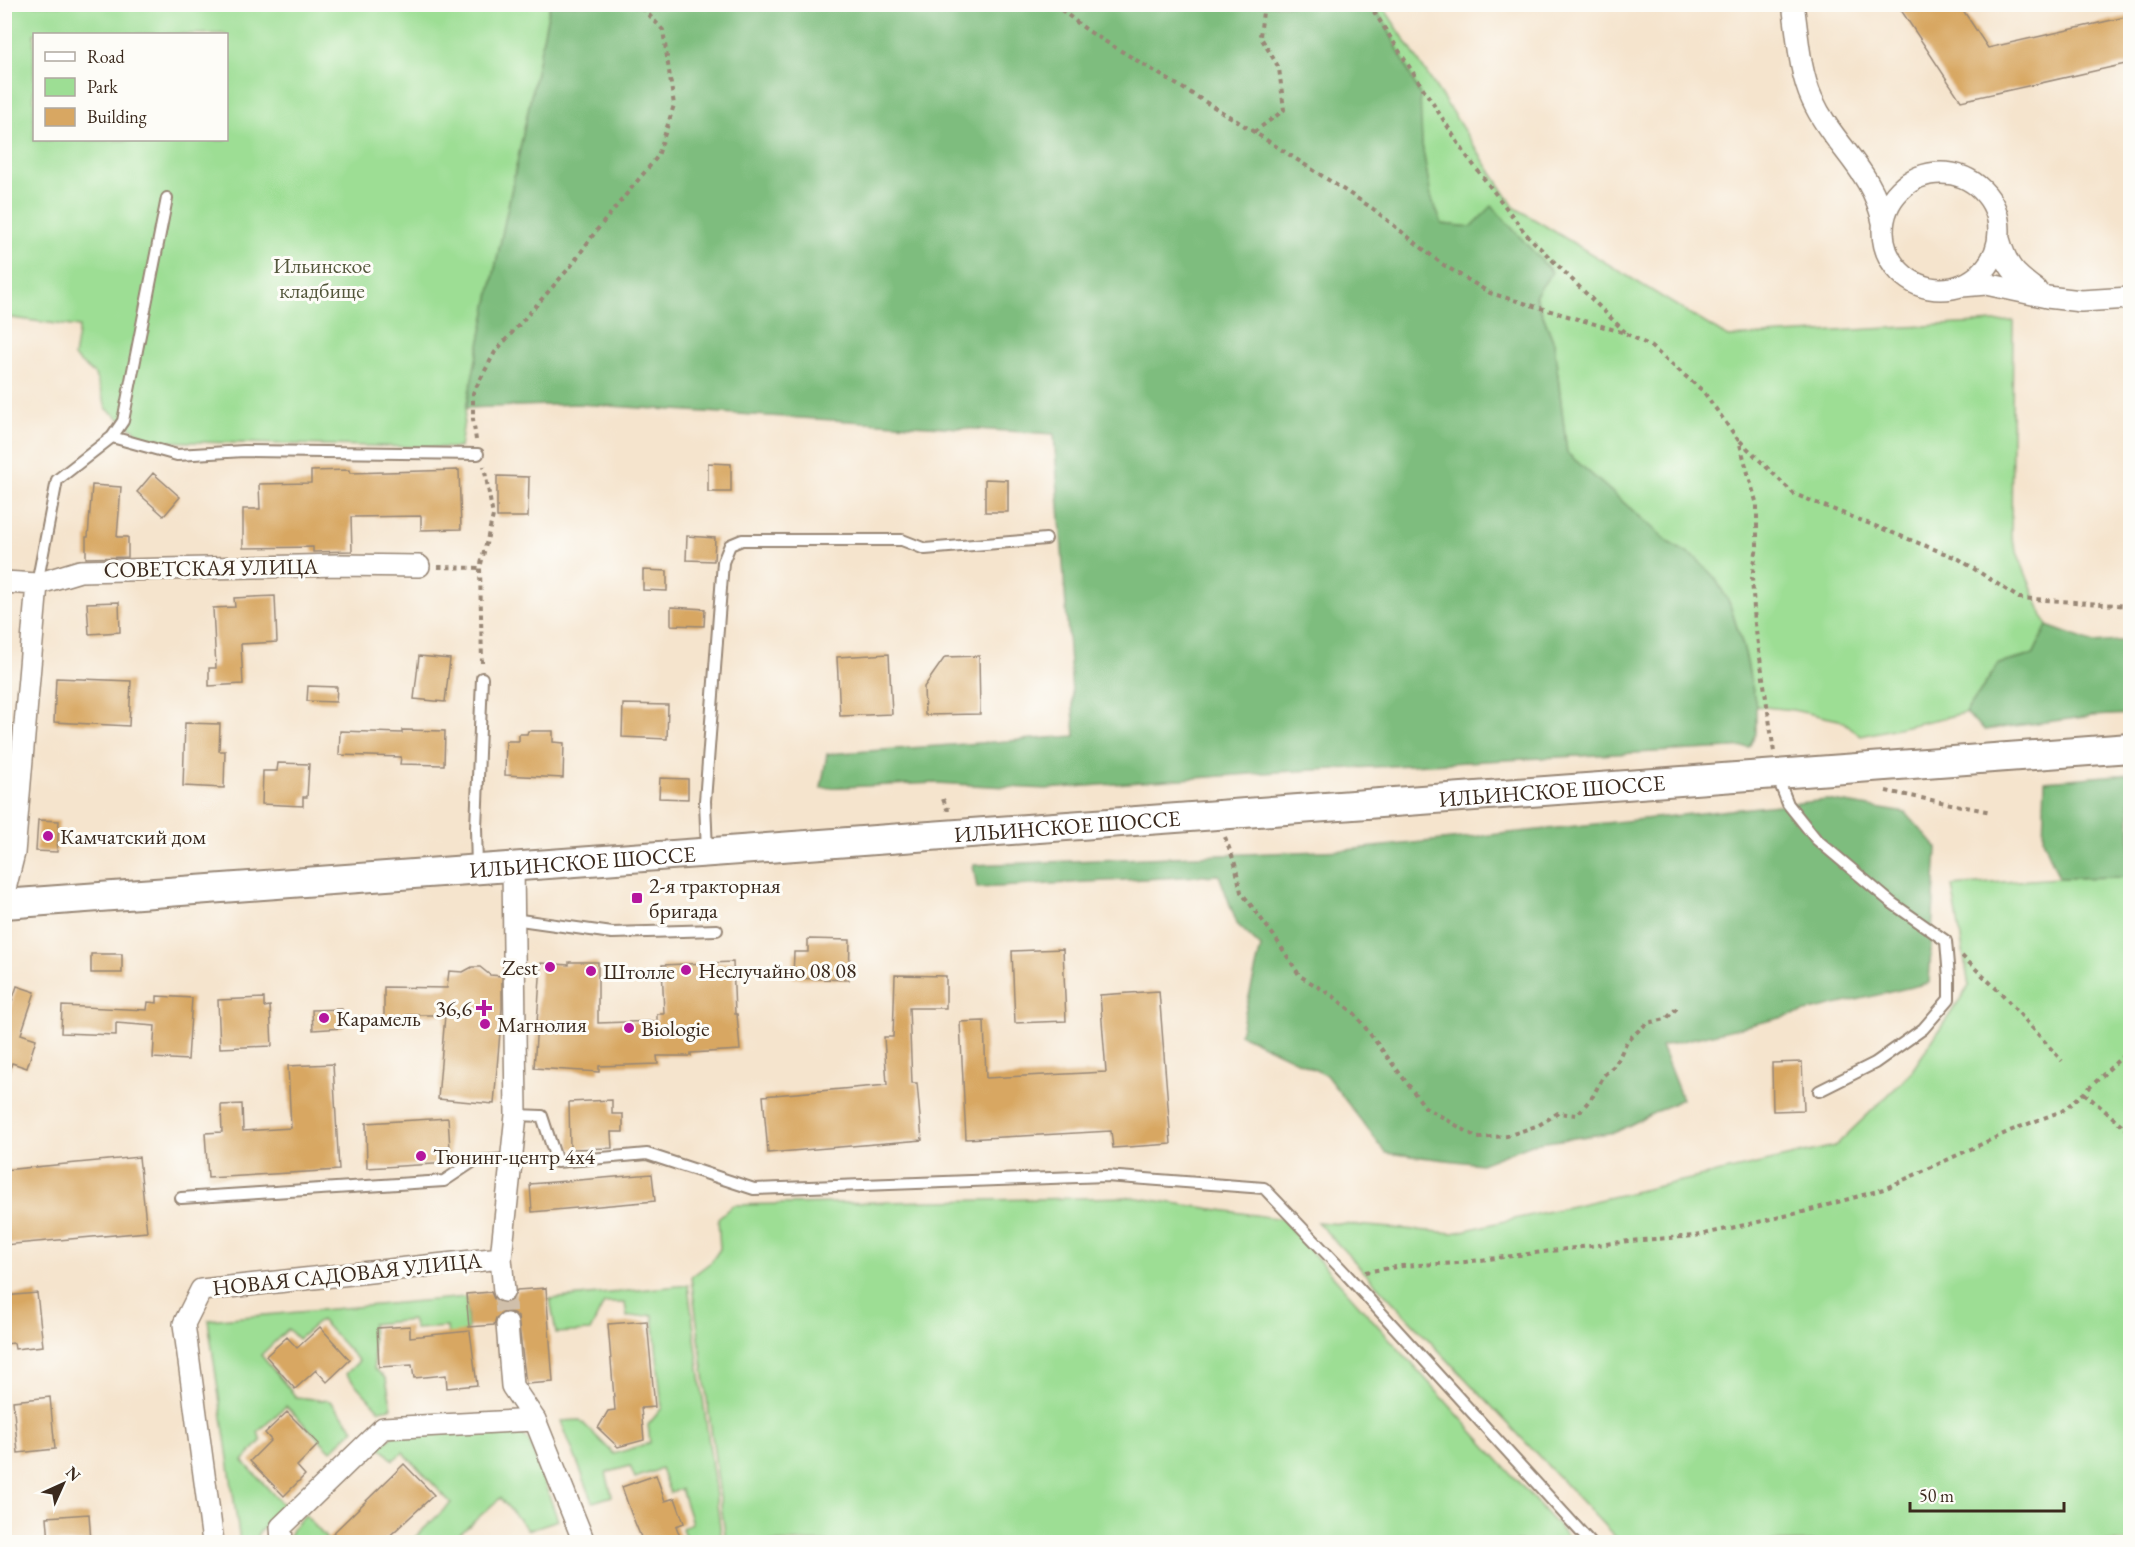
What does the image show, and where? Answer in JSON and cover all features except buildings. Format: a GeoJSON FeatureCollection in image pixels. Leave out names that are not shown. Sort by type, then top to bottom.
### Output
{"type":"FeatureCollection","features":[{"type":"Feature","properties":{"kind":"main road","name":"ИЛЬИНСКОЕ ШОССЕ"},"geometry":{"type":"LineString","coordinates":[[4,904],[2130,748]]}},
{"type":"Feature","properties":{"kind":"street"},"geometry":{"type":"LineString","coordinates":[[1792,4],[1804,74],[1812,98],[1832,134],[1857,164],[1879,202],[1885,248],[1898,271],[1908,279],[1932,289],[1986,284],[2047,297],[2081,301],[2130,298]]}},
{"type":"Feature","properties":{"kind":"street"},"geometry":{"type":"LineString","coordinates":[[1857,164],[1886,178],[1911,180]]}},
{"type":"Feature","properties":{"kind":"street"},"geometry":{"type":"LineString","coordinates":[[1883,222],[1892,198],[1911,180],[1936,172],[1962,176],[1973,182],[1991,202],[1996,214],[1999,239],[2006,262],[2018,277],[2047,297]]}},
{"type":"Feature","properties":{"kind":"street"},"geometry":{"type":"LineString","coordinates":[[1958,287],[1970,282],[1989,264],[1999,239]]}},
{"type":"Feature","properties":{"kind":"street","name":"СОВЕТСКАЯ УЛИЦА"},"geometry":{"type":"LineString","coordinates":[[4,582],[37,584],[80,571],[339,565],[419,566]]}},
{"type":"Feature","properties":{"kind":"street"},"geometry":{"type":"LineString","coordinates":[[4,893],[14,853],[37,584]]}},
{"type":"Feature","properties":{"kind":"street"},"geometry":{"type":"LineString","coordinates":[[504,1291],[501,1258],[516,1115],[513,866]]}},
{"type":"Feature","properties":{"kind":"street","name":"НОВАЯ САДОВАЯ УЛИЦА"},"geometry":{"type":"LineString","coordinates":[[213,1542],[184,1324],[201,1290],[501,1258]]}},
{"type":"Feature","properties":{"kind":"street"},"geometry":{"type":"LineString","coordinates":[[507,1324],[512,1386],[535,1420],[584,1542]]}},
{"type":"Feature","properties":{"kind":"street"},"geometry":{"type":"LineString","coordinates":[[282,1542],[280,1527],[383,1428],[535,1420]]}},
{"type":"Feature","properties":{"kind":"lane"},"geometry":{"type":"LineString","coordinates":[[37,584],[57,480],[112,437],[123,421],[167,198]]}},
{"type":"Feature","properties":{"kind":"lane"},"geometry":{"type":"LineString","coordinates":[[112,437],[177,455],[244,451],[478,454]]}},
{"type":"Feature","properties":{"kind":"lane"},"geometry":{"type":"LineString","coordinates":[[706,852],[704,813],[706,777],[723,562],[730,546],[742,540],[902,540],[925,549],[1046,539]]}},
{"type":"Feature","properties":{"kind":"lane"},"geometry":{"type":"LineString","coordinates":[[477,868],[476,828],[482,678]]}},
{"type":"Feature","properties":{"kind":"lane"},"geometry":{"type":"LineString","coordinates":[[1777,775],[1788,804],[1816,839],[1892,903],[1946,942],[1949,999],[1923,1029],[1875,1064],[1819,1091]]}},
{"type":"Feature","properties":{"kind":"lane"},"geometry":{"type":"LineString","coordinates":[[513,919],[612,933],[717,930]]}},
{"type":"Feature","properties":{"kind":"lane"},"geometry":{"type":"LineString","coordinates":[[516,1115],[542,1116],[557,1162],[647,1154],[754,1189],[1106,1176],[1264,1188],[1590,1542]]}},
{"type":"Feature","properties":{"kind":"lane"},"geometry":{"type":"LineString","coordinates":[[181,1198],[444,1181],[474,1161],[511,1159]]}},
{"type":"Feature","properties":{"kind":"path"},"geometry":{"type":"LineString","coordinates":[[482,678],[480,568],[494,516],[486,469],[478,454],[473,419],[473,393],[495,352],[571,266],[596,231],[657,156],[674,105],[663,30],[639,4]]}},
{"type":"Feature","properties":{"kind":"path"},"geometry":{"type":"LineString","coordinates":[[1054,4],[1088,31],[1254,132],[1372,208],[1442,264],[1490,293],[1625,333],[1649,345],[1703,391],[1739,441],[1794,494],[1959,559],[2019,598],[2130,606]]}},
{"type":"Feature","properties":{"kind":"path"},"geometry":{"type":"LineString","coordinates":[[1254,132],[1284,110],[1279,68],[1260,36],[1264,4]]}},
{"type":"Feature","properties":{"kind":"path"},"geometry":{"type":"LineString","coordinates":[[1369,4],[1466,155],[1526,234],[1625,333]]}},
{"type":"Feature","properties":{"kind":"path"},"geometry":{"type":"LineString","coordinates":[[1739,441],[1757,505],[1757,546],[1752,578],[1755,624],[1777,775]]}},
{"type":"Feature","properties":{"kind":"path"},"geometry":{"type":"LineString","coordinates":[[419,566],[480,568]]}},
{"type":"Feature","properties":{"kind":"path"},"geometry":{"type":"LineString","coordinates":[[1884,791],[1991,812]]}},
{"type":"Feature","properties":{"kind":"path"},"geometry":{"type":"LineString","coordinates":[[1213,816],[1223,831],[1235,864],[1241,892],[1300,976],[1333,996],[1355,1014],[1425,1107],[1478,1138],[1507,1136],[1539,1125],[1558,1113],[1577,1115],[1593,1096],[1604,1075],[1616,1064],[1627,1041],[1647,1023],[1666,1018],[1677,1008]]}},
{"type":"Feature","properties":{"kind":"path"},"geometry":{"type":"LineString","coordinates":[[1946,942],[2001,993],[2062,1061]]}},
{"type":"Feature","properties":{"kind":"path"},"geometry":{"type":"LineString","coordinates":[[1346,1275],[1402,1266],[1457,1263],[1629,1241],[1695,1236],[1803,1212],[1884,1189],[2012,1130],[2062,1111],[2130,1049]]}},
{"type":"Feature","properties":{"kind":"path"},"geometry":{"type":"LineString","coordinates":[[2084,1093],[2130,1132]]}},
{"type":"Feature","properties":{"kind":"green space","name":"Ильинское кладбище"},"geometry":{"type":"Polygon","coordinates":[[[4,5],[550,5],[466,408],[460,448],[149,441],[107,409],[95,375],[74,357],[79,327],[5,317],[4,5]]]}},
{"type":"Feature","properties":{"kind":"green space"},"geometry":{"type":"Polygon","coordinates":[[[550,5],[1369,5],[1384,21],[1420,95],[1422,145],[1431,197],[1442,224],[1471,227],[1492,206],[1552,272],[1535,296],[1554,343],[1567,453],[1671,544],[1696,558],[1715,578],[1729,602],[1745,653],[1756,706],[1756,733],[1749,747],[1277,772],[1046,789],[936,783],[821,788],[827,754],[1075,736],[1054,434],[578,404],[466,408],[550,5]]]}},
{"type":"Feature","properties":{"kind":"green space"},"geometry":{"type":"Polygon","coordinates":[[[1369,5],[1382,5],[1514,207],[1728,337],[2013,321],[2011,537],[2047,626],[2033,655],[1999,664],[1965,713],[1861,736],[1843,721],[1793,710],[1756,706],[1745,653],[1729,602],[1696,558],[1671,544],[1567,453],[1554,343],[1535,295],[1471,227],[1442,224],[1431,197],[1422,145],[1419,95],[1384,21],[1369,5]]]}},
{"type":"Feature","properties":{"kind":"green space"},"geometry":{"type":"Polygon","coordinates":[[[2047,626],[2094,643],[2130,640],[2130,714],[2092,716],[1985,730],[1965,713],[1999,664],[2033,655],[2047,626]]]}},
{"type":"Feature","properties":{"kind":"green space"},"geometry":{"type":"Polygon","coordinates":[[[2130,774],[2130,877],[2059,878],[2043,839],[2045,781],[2130,774]]]}},
{"type":"Feature","properties":{"kind":"green space"},"geometry":{"type":"Polygon","coordinates":[[[1827,800],[1906,813],[1937,848],[1929,983],[1661,1046],[1682,1099],[1616,1132],[1532,1144],[1481,1164],[1386,1153],[1326,1075],[1240,1034],[1261,947],[1237,924],[1219,875],[977,888],[973,865],[1346,850],[1827,800]]]}},
{"type":"Feature","properties":{"kind":"green space"},"geometry":{"type":"Polygon","coordinates":[[[2130,877],[2130,1542],[1620,1542],[1317,1222],[1453,1233],[1835,1146],[1909,1075],[1969,986],[1952,886],[2059,878],[2130,877]]]}},
{"type":"Feature","properties":{"kind":"green space"},"geometry":{"type":"Polygon","coordinates":[[[1131,1197],[1282,1219],[1572,1542],[726,1542],[691,1277],[711,1262],[720,1249],[718,1218],[733,1205],[1131,1197]]]}},
{"type":"Feature","properties":{"kind":"green space"},"geometry":{"type":"Polygon","coordinates":[[[688,1285],[722,1542],[687,1542],[682,1528],[692,1523],[681,1489],[670,1493],[661,1469],[635,1478],[630,1466],[606,1473],[612,1496],[593,1502],[561,1421],[580,1420],[614,1454],[650,1443],[648,1425],[662,1408],[653,1315],[627,1317],[625,1303],[604,1303],[590,1331],[556,1333],[550,1299],[688,1285]]]}},
{"type":"Feature","properties":{"kind":"green space"},"geometry":{"type":"Polygon","coordinates":[[[466,1297],[468,1331],[448,1336],[447,1327],[415,1329],[412,1320],[372,1324],[374,1368],[386,1379],[392,1408],[379,1410],[346,1374],[359,1361],[321,1320],[298,1339],[288,1329],[261,1355],[296,1397],[330,1401],[354,1429],[331,1451],[286,1406],[258,1432],[261,1441],[243,1461],[284,1506],[257,1535],[257,1542],[240,1542],[208,1320],[466,1297]]]}},
{"type":"Feature","properties":{"kind":"green space"},"geometry":{"type":"Polygon","coordinates":[[[509,1427],[520,1432],[529,1441],[558,1520],[528,1530],[500,1498],[451,1542],[410,1542],[451,1503],[403,1452],[393,1460],[380,1447],[393,1435],[509,1427]]]}},
{"type":"Feature","properties":{"kind":"green space"},"geometry":{"type":"Polygon","coordinates":[[[305,1515],[326,1538],[324,1542],[288,1542],[292,1529],[305,1515]]]}},
{"type":"Feature","properties":{"kind":"tunnel"},"geometry":{"type":"LineString","coordinates":[[504,1291],[507,1324]]}},
{"type":"Feature","properties":{"kind":"place","name":"Камчатский дом"},"geometry":{"type":"Point","coordinates":[48,836]}},
{"type":"Feature","properties":{"kind":"place","name":"2-я тракторная бригада"},"geometry":{"type":"Point","coordinates":[637,898]}},
{"type":"Feature","properties":{"kind":"place","name":"Zest"},"geometry":{"type":"Point","coordinates":[550,967]}},
{"type":"Feature","properties":{"kind":"place","name":"Неслучайно 08 08"},"geometry":{"type":"Point","coordinates":[686,970]}},
{"type":"Feature","properties":{"kind":"place","name":"Штолле"},"geometry":{"type":"Point","coordinates":[591,971]}},
{"type":"Feature","properties":{"kind":"place","name":"36,6"},"geometry":{"type":"Point","coordinates":[484,1008]}},
{"type":"Feature","properties":{"kind":"place","name":"Карамель"},"geometry":{"type":"Point","coordinates":[324,1018]}},
{"type":"Feature","properties":{"kind":"place","name":"Магнолия"},"geometry":{"type":"Point","coordinates":[485,1024]}},
{"type":"Feature","properties":{"kind":"place","name":"Biologie"},"geometry":{"type":"Point","coordinates":[629,1028]}},
{"type":"Feature","properties":{"kind":"place","name":"Тюнинг-центр 4х4"},"geometry":{"type":"Point","coordinates":[421,1156]}}]}
